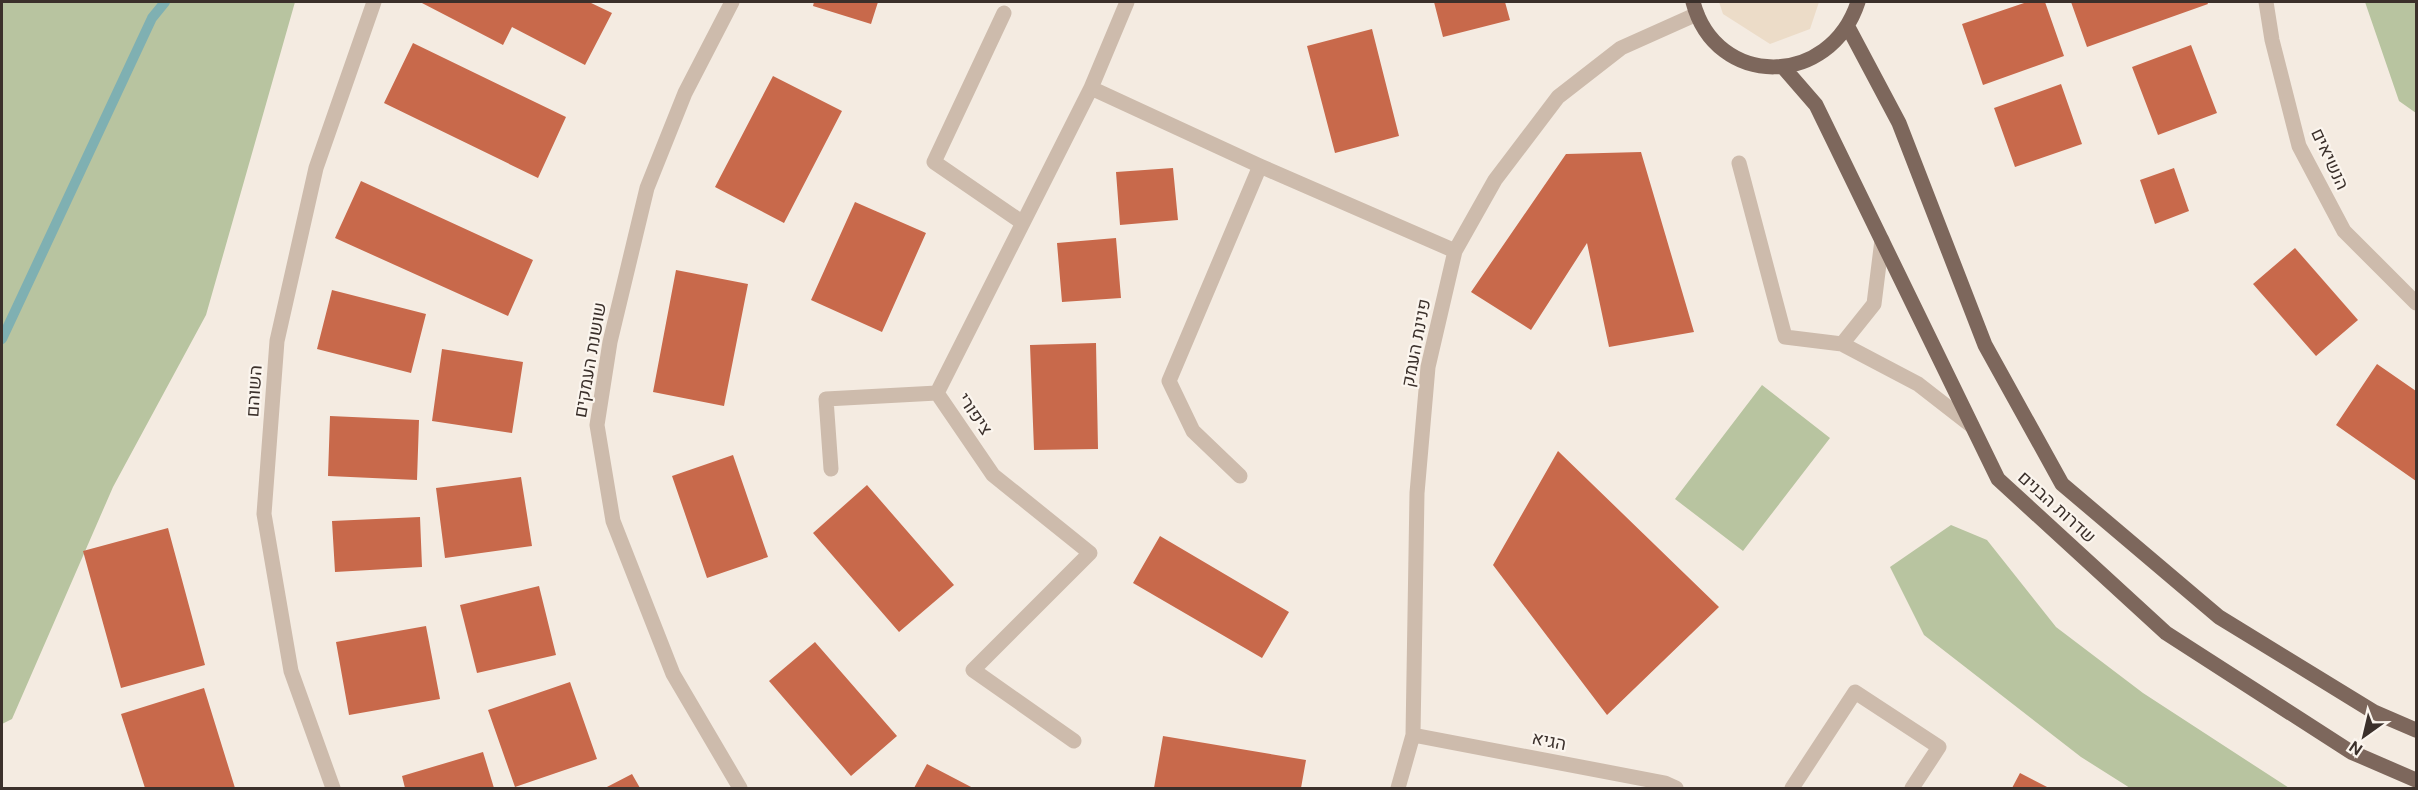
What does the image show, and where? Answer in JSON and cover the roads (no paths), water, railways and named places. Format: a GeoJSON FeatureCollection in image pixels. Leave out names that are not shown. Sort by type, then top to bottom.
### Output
{"type":"FeatureCollection","features":[{"type":"Feature","properties":{"kind":"main road"},"geometry":{"type":"LineString","coordinates":[[1695,8],[1711,37],[1731,55],[1756,65],[1783,67],[1809,61],[1831,47],[1848,27],[1858,2]]}},
{"type":"Feature","properties":{"kind":"main road","name":"שדרות הבנים"},"geometry":{"type":"LineString","coordinates":[[1848,27],[1899,123],[1985,345],[2062,484],[2219,617],[2374,712],[2416,729]]}},
{"type":"Feature","properties":{"kind":"main road","name":"שדרות הבנים"},"geometry":{"type":"LineString","coordinates":[[1783,67],[1816,105],[1998,479],[2166,633],[2351,752],[2416,780]]}},
{"type":"Feature","properties":{"kind":"street","name":"השוהם"},"geometry":{"type":"LineString","coordinates":[[333,789],[291,671],[264,514],[277,341],[316,168],[374,2]]}},
{"type":"Feature","properties":{"kind":"street","name":"שושנת העמקים"},"geometry":{"type":"LineString","coordinates":[[732,2],[685,93],[647,188],[610,342],[597,425],[613,520],[673,675],[740,789]]}},
{"type":"Feature","properties":{"kind":"street","name":"ציפורי"},"geometry":{"type":"LineString","coordinates":[[1074,741],[973,670],[1090,553],[993,475],[937,393],[1091,88],[1127,2]]}},
{"type":"Feature","properties":{"kind":"street","name":"הנשיאים"},"geometry":{"type":"LineString","coordinates":[[2266,2],[2272,40],[2299,146],[2344,231],[2416,303]]}},
{"type":"Feature","properties":{"kind":"street","name":"פנינת העמק"},"geometry":{"type":"LineString","coordinates":[[1398,789],[1413,735],[1418,494],[1427,379],[1455,251],[1495,180],[1558,97],[1621,48],[1695,8]]}},
{"type":"Feature","properties":{"kind":"street"},"geometry":{"type":"LineString","coordinates":[[1004,13],[934,162],[1023,224]]}},
{"type":"Feature","properties":{"kind":"street"},"geometry":{"type":"LineString","coordinates":[[1091,88],[1260,166],[1455,251]]}},
{"type":"Feature","properties":{"kind":"street"},"geometry":{"type":"LineString","coordinates":[[1739,163],[1785,337],[1842,344],[1918,384],[1972,426]]}},
{"type":"Feature","properties":{"kind":"street"},"geometry":{"type":"LineString","coordinates":[[1240,476],[1193,431],[1169,381],[1260,166]]}},
{"type":"Feature","properties":{"kind":"street"},"geometry":{"type":"LineString","coordinates":[[1842,344],[1874,304],[1882,240]]}},
{"type":"Feature","properties":{"kind":"street"},"geometry":{"type":"LineString","coordinates":[[831,469],[826,399],[937,393]]}},
{"type":"Feature","properties":{"kind":"street"},"geometry":{"type":"LineString","coordinates":[[1795,787],[1855,692],[1939,747],[1911,789]]}},
{"type":"Feature","properties":{"kind":"street","name":"הגיא"},"geometry":{"type":"LineString","coordinates":[[1413,735],[1665,783],[1676,789]]}},
{"type":"Feature","properties":{"kind":"waterway"},"geometry":{"type":"LineString","coordinates":[[2,339],[152,18],[165,2]]}}]}
